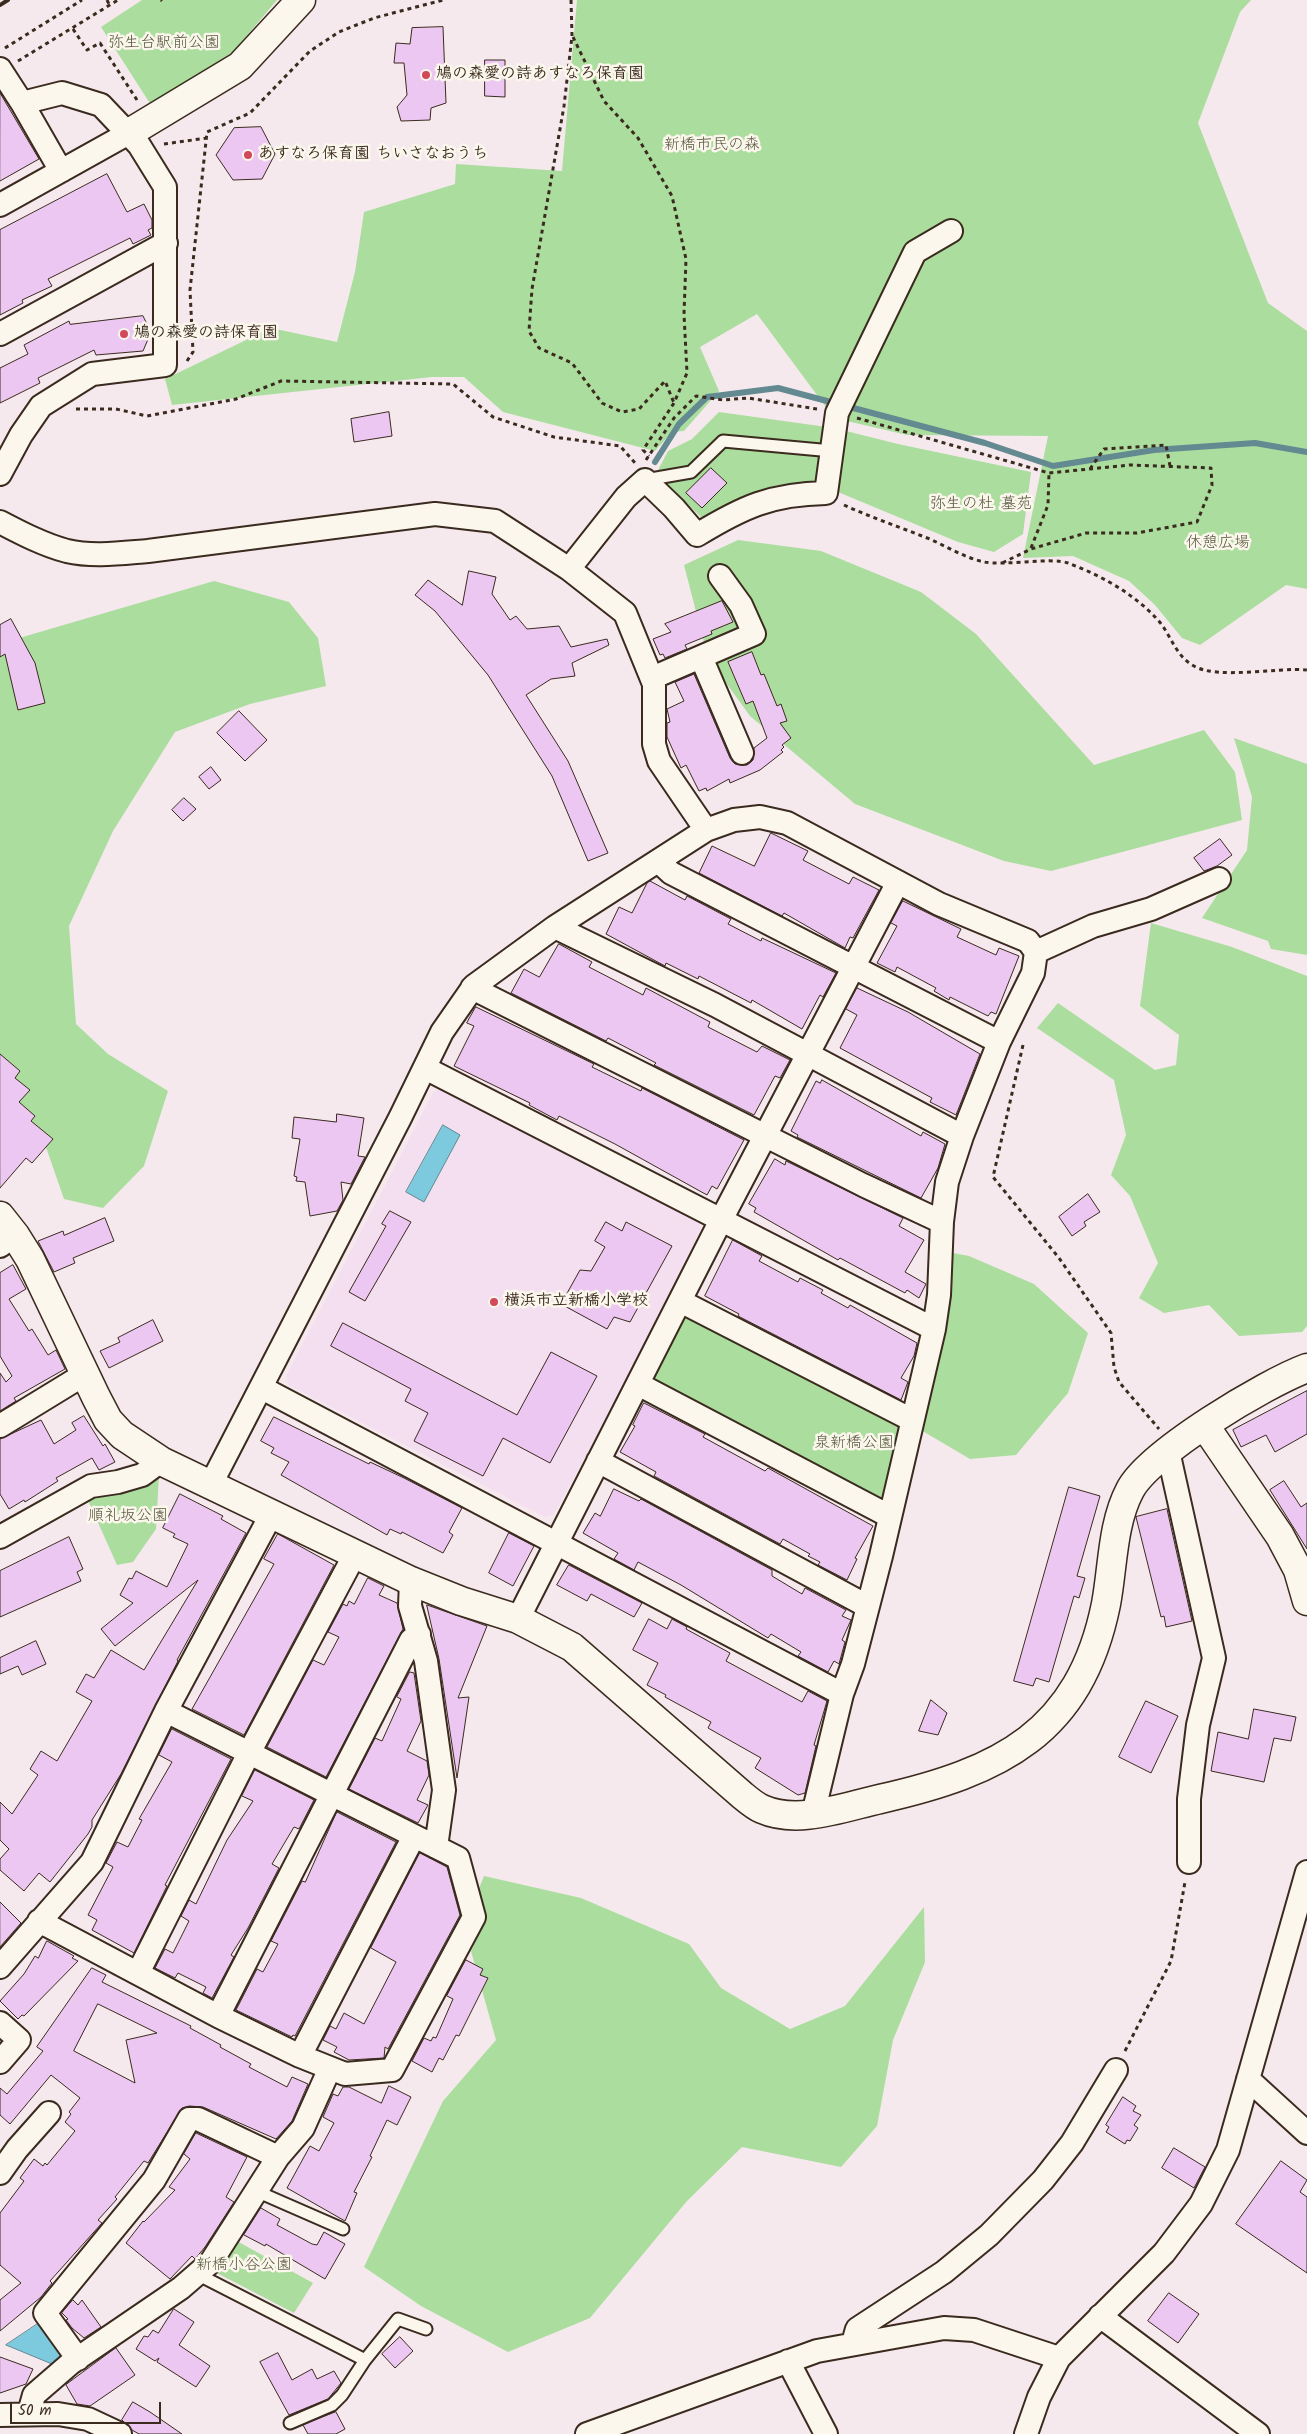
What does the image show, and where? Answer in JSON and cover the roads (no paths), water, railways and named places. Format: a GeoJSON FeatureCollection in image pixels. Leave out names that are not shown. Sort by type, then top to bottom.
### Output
{"type":"FeatureCollection","features":[{"type":"Feature","properties":{"kind":"street"},"geometry":{"type":"LineString","coordinates":[[0,205],[140,127],[240,66],[302,0]]}},
{"type":"Feature","properties":{"kind":"street"},"geometry":{"type":"LineString","coordinates":[[7,63],[22,103],[61,171]]}},
{"type":"Feature","properties":{"kind":"street"},"geometry":{"type":"LineString","coordinates":[[22,103],[62,93],[101,105],[140,127]]}},
{"type":"Feature","properties":{"kind":"street"},"geometry":{"type":"LineString","coordinates":[[0,474],[21,435],[41,406],[92,374],[165,365],[165,187],[140,145],[140,127]]}},
{"type":"Feature","properties":{"kind":"street"},"geometry":{"type":"LineString","coordinates":[[569,569],[643,475],[674,508],[700,544],[729,516],[768,499],[826,493],[837,413],[916,252],[951,231]]}},
{"type":"Feature","properties":{"kind":"street"},"geometry":{"type":"LineString","coordinates":[[0,334],[166,243]]}},
{"type":"Feature","properties":{"kind":"street"},"geometry":{"type":"LineString","coordinates":[[0,522],[23,534],[68,551],[104,554],[148,551],[435,514],[494,521],[569,569],[625,613],[654,684],[654,744],[659,761],[706,830]]}},
{"type":"Feature","properties":{"kind":"street"},"geometry":{"type":"LineString","coordinates":[[652,678],[754,634],[741,605],[720,576]]}},
{"type":"Feature","properties":{"kind":"street"},"geometry":{"type":"LineString","coordinates":[[701,657],[742,753]]}},
{"type":"Feature","properties":{"kind":"street"},"geometry":{"type":"LineString","coordinates":[[211,1484],[262,1388],[442,1032],[472,988],[555,927],[706,830],[734,820],[760,817],[787,823],[938,904],[1028,941],[1036,952],[1032,973],[999,1042],[962,1136],[947,1182],[942,1222],[939,1295],[934,1329],[881,1556],[853,1664],[842,1694],[813,1814]]}},
{"type":"Feature","properties":{"kind":"street"},"geometry":{"type":"LineString","coordinates":[[658,861],[671,873],[999,1042]]}},
{"type":"Feature","properties":{"kind":"street"},"geometry":{"type":"LineString","coordinates":[[1036,952],[1093,926],[1151,909],[1219,879]]}},
{"type":"Feature","properties":{"kind":"street"},"geometry":{"type":"LineString","coordinates":[[518,1619],[721,1220],[898,882]]}},
{"type":"Feature","properties":{"kind":"street"},"geometry":{"type":"LineString","coordinates":[[555,927],[707,1001],[962,1136]]}},
{"type":"Feature","properties":{"kind":"street"},"geometry":{"type":"LineString","coordinates":[[472,988],[942,1222]]}},
{"type":"Feature","properties":{"kind":"street"},"geometry":{"type":"LineString","coordinates":[[424,1068],[934,1329]]}},
{"type":"Feature","properties":{"kind":"street"},"geometry":{"type":"LineString","coordinates":[[5,1233],[30,1259],[108,1420],[122,1435],[161,1462],[211,1484],[271,1515],[411,1581],[460,1601],[518,1619],[572,1647],[722,1780],[761,1809],[784,1815],[813,1814],[910,1792],[965,1776],[1025,1742],[1053,1718],[1072,1696],[1086,1672],[1100,1634],[1119,1521],[1130,1490],[1146,1468],[1205,1426],[1289,1375],[1307,1368]]}},
{"type":"Feature","properties":{"kind":"street"},"geometry":{"type":"LineString","coordinates":[[680,1301],[912,1420]]}},
{"type":"Feature","properties":{"kind":"street"},"geometry":{"type":"LineString","coordinates":[[0,1426],[85,1374]]}},
{"type":"Feature","properties":{"kind":"street"},"geometry":{"type":"LineString","coordinates":[[638,1384],[889,1516]]}},
{"type":"Feature","properties":{"kind":"street"},"geometry":{"type":"LineString","coordinates":[[262,1388],[842,1694]]}},
{"type":"Feature","properties":{"kind":"street"},"geometry":{"type":"LineString","coordinates":[[1205,1426],[1280,1536],[1298,1570],[1307,1600]]}},
{"type":"Feature","properties":{"kind":"street"},"geometry":{"type":"LineString","coordinates":[[1171,1449],[1214,1658],[1198,1724],[1189,1799],[1189,1862]]}},
{"type":"Feature","properties":{"kind":"street"},"geometry":{"type":"LineString","coordinates":[[598,1461],[867,1606]]}},
{"type":"Feature","properties":{"kind":"street"},"geometry":{"type":"LineString","coordinates":[[0,1537],[91,1486],[118,1482],[142,1475],[161,1462]]}},
{"type":"Feature","properties":{"kind":"street"},"geometry":{"type":"LineString","coordinates":[[0,1967],[92,1862],[166,1711],[271,1515]]}},
{"type":"Feature","properties":{"kind":"street"},"geometry":{"type":"LineString","coordinates":[[138,1973],[249,1753],[354,1554]]}},
{"type":"Feature","properties":{"kind":"street"},"geometry":{"type":"LineString","coordinates":[[411,1581],[410,1606],[426,1661],[444,1790],[436,1847]]}},
{"type":"Feature","properties":{"kind":"street"},"geometry":{"type":"LineString","coordinates":[[218,2016],[411,1640],[419,1634]]}},
{"type":"Feature","properties":{"kind":"street"},"geometry":{"type":"LineString","coordinates":[[39,1921],[218,2016],[300,2056],[345,2074],[392,2070],[474,1918],[458,1858],[166,1711]]}},
{"type":"Feature","properties":{"kind":"street"},"geometry":{"type":"LineString","coordinates":[[300,2056],[414,1836]]}},
{"type":"Feature","properties":{"kind":"street"},"geometry":{"type":"LineString","coordinates":[[1026,2434],[1039,2397],[1059,2358],[1164,2253],[1202,2204],[1228,2150],[1307,1872]]}},
{"type":"Feature","properties":{"kind":"street"},"geometry":{"type":"LineString","coordinates":[[0,2023],[19,2040],[0,2062]]}},
{"type":"Feature","properties":{"kind":"street"},"geometry":{"type":"LineString","coordinates":[[29,2413],[34,2395],[78,2359],[181,2288],[211,2262],[278,2157],[303,2128],[330,2068]]}},
{"type":"Feature","properties":{"kind":"street"},"geometry":{"type":"LineString","coordinates":[[852,2344],[858,2329],[944,2272],[989,2235],[1043,2180],[1072,2144],[1116,2070]]}},
{"type":"Feature","properties":{"kind":"street"},"geometry":{"type":"LineString","coordinates":[[1248,2079],[1307,2133]]}},
{"type":"Feature","properties":{"kind":"street"},"geometry":{"type":"LineString","coordinates":[[0,2173],[17,2149],[49,2113]]}},
{"type":"Feature","properties":{"kind":"street"},"geometry":{"type":"LineString","coordinates":[[78,2359],[45,2313],[154,2180],[189,2119],[198,2119],[278,2157]]}},
{"type":"Feature","properties":{"kind":"street"},"geometry":{"type":"LineString","coordinates":[[1100,2316],[1258,2434]]}},
{"type":"Feature","properties":{"kind":"street"},"geometry":{"type":"LineString","coordinates":[[587,2434],[817,2350],[944,2328],[974,2330],[1059,2358]]}},
{"type":"Feature","properties":{"kind":"street"},"geometry":{"type":"LineString","coordinates":[[788,2361],[826,2434]]}},
{"type":"Feature","properties":{"kind":"street"},"geometry":{"type":"LineString","coordinates":[[0,2415],[58,2414],[88,2419],[120,2434]]}},
{"type":"Feature","properties":{"kind":"lane"},"geometry":{"type":"LineString","coordinates":[[643,475],[692,472],[723,441],[832,451]]}},
{"type":"Feature","properties":{"kind":"lane"},"geometry":{"type":"LineString","coordinates":[[256,2191],[342,2230]]}},
{"type":"Feature","properties":{"kind":"lane"},"geometry":{"type":"LineString","coordinates":[[197,2274],[365,2360]]}},
{"type":"Feature","properties":{"kind":"lane"},"geometry":{"type":"LineString","coordinates":[[290,2423],[332,2404],[342,2395],[365,2360],[398,2319],[426,2329]]}},
{"type":"Feature","properties":{"kind":"water"},"geometry":{"type":"Polygon","coordinates":[[[443,1125],[460,1135],[424,1202],[406,1192],[443,1125]]]}},
{"type":"Feature","properties":{"kind":"water"},"geometry":{"type":"Polygon","coordinates":[[[42,2321],[63,2350],[62,2360],[52,2364],[6,2345],[42,2321]]]}},
{"type":"Feature","properties":{"kind":"waterway"},"geometry":{"type":"LineString","coordinates":[[655,462],[679,424],[707,397],[778,388],[985,443],[1053,466],[1154,450],[1255,443],[1307,452]]}},
{"type":"Feature","properties":{"kind":"railway"},"geometry":{"type":"LineString","coordinates":[[0,5],[8,0]]}},
{"type":"Feature","properties":{"kind":"place","name":"鳩の森愛の詩あすなろ保育園"},"geometry":{"type":"Point","coordinates":[426,75]}},
{"type":"Feature","properties":{"kind":"place","name":"あすなろ保育園 ちいさなおうち"},"geometry":{"type":"Point","coordinates":[248,155]}},
{"type":"Feature","properties":{"kind":"place","name":"鳩の森愛の詩保育園"},"geometry":{"type":"Point","coordinates":[124,334]}},
{"type":"Feature","properties":{"kind":"place","name":"横浜市立新橋小学校"},"geometry":{"type":"Point","coordinates":[494,1302]}},
{"type":"Feature","properties":{"kind":"park label","name":"弥生台駅前公園"},"geometry":{"type":"Point","coordinates":[164,44]}},
{"type":"Feature","properties":{"kind":"park label","name":"新橋市民の森"},"geometry":{"type":"Point","coordinates":[712,146]}},
{"type":"Feature","properties":{"kind":"park label","name":"弥生の杜 墓苑"},"geometry":{"type":"Point","coordinates":[981,505]}},
{"type":"Feature","properties":{"kind":"park label","name":"休憩広場"},"geometry":{"type":"Point","coordinates":[1218,544]}},
{"type":"Feature","properties":{"kind":"park label","name":"泉新橋公園"},"geometry":{"type":"Point","coordinates":[854,1444]}},
{"type":"Feature","properties":{"kind":"park label","name":"順礼坂公園"},"geometry":{"type":"Point","coordinates":[128,1517]}},
{"type":"Feature","properties":{"kind":"park label","name":"新橋小谷公園"},"geometry":{"type":"Point","coordinates":[244,2266]}}]}
